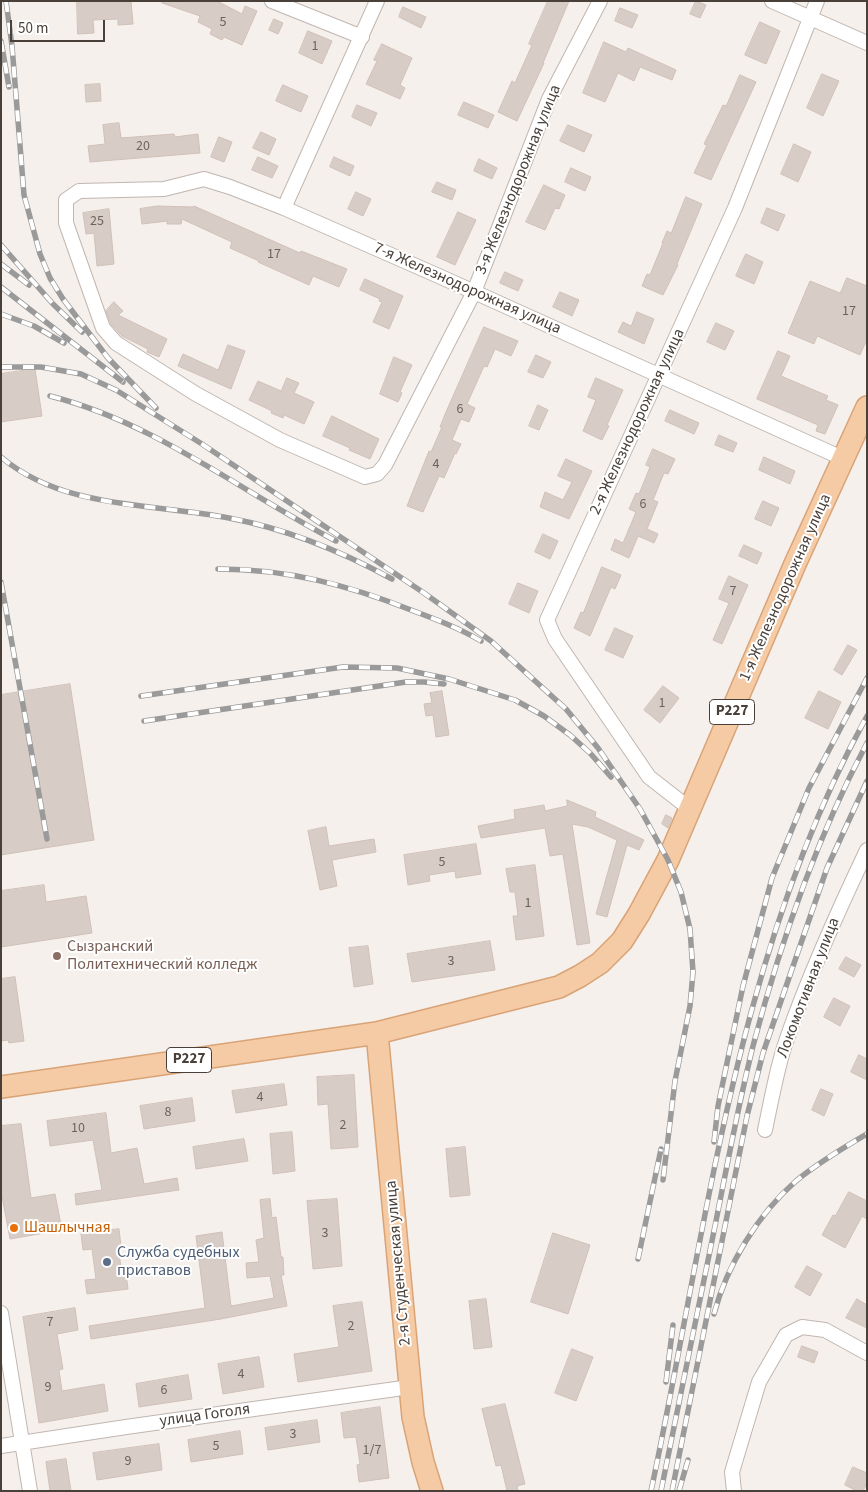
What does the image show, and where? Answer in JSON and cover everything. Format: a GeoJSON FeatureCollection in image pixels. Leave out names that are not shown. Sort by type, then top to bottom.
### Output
{"type":"FeatureCollection","features":[{"type":"Feature","properties":{"kind":"main road","name":"1-я Железнодорожная улица"},"geometry":{"type":"LineString","coordinates":[[376,1033],[559,986],[580,976],[600,963],[622,941],[668,860],[842,458],[867,407]]}},
{"type":"Feature","properties":{"kind":"main road","name":"Р227"},"geometry":{"type":"LineString","coordinates":[[1,1086],[376,1033]]}},
{"type":"Feature","properties":{"kind":"main road","name":"2-я Студенческая улица"},"geometry":{"type":"LineString","coordinates":[[376,1033],[413,1418],[432,1491]]}},
{"type":"Feature","properties":{"kind":"street"},"geometry":{"type":"LineString","coordinates":[[272,1],[362,36]]}},
{"type":"Feature","properties":{"kind":"street"},"geometry":{"type":"LineString","coordinates":[[284,208],[377,1]]}},
{"type":"Feature","properties":{"kind":"street","name":"3-я Железнодорожная улица"},"geometry":{"type":"LineString","coordinates":[[385,465],[474,292],[549,99],[600,1]]}},
{"type":"Feature","properties":{"kind":"street"},"geometry":{"type":"LineString","coordinates":[[772,1],[867,43]]}},
{"type":"Feature","properties":{"kind":"street","name":"2-я Железнодорожная улица"},"geometry":{"type":"LineString","coordinates":[[690,809],[649,777],[555,639],[547,620],[735,208],[817,1]]}},
{"type":"Feature","properties":{"kind":"street","name":"7-я Железнодорожная улица"},"geometry":{"type":"LineString","coordinates":[[385,465],[377,474],[365,477],[280,440],[196,394],[116,343],[104,328],[66,223],[66,200],[79,191],[164,188],[204,179],[230,187],[284,208],[474,292],[842,458]]}},
{"type":"Feature","properties":{"kind":"street","name":"Локомотивная улица"},"geometry":{"type":"LineString","coordinates":[[765,1130],[789,1031],[820,950],[867,850]]}},
{"type":"Feature","properties":{"kind":"street"},"geometry":{"type":"LineString","coordinates":[[1,1313],[30,1491]]}},
{"type":"Feature","properties":{"kind":"street"},"geometry":{"type":"LineString","coordinates":[[734,1491],[732,1472],[759,1382],[786,1335],[802,1326],[825,1330],[867,1353]]}},
{"type":"Feature","properties":{"kind":"street","name":"улица Гоголя"},"geometry":{"type":"LineString","coordinates":[[1,1446],[410,1387]]}},
{"type":"Feature","properties":{"kind":"building"},"geometry":{"type":"Polygon","coordinates":[[[77,1],[131,1],[133,24],[118,25],[118,19],[93,20],[94,33],[78,34],[77,1]]]}},
{"type":"Feature","properties":{"kind":"building"},"geometry":{"type":"Polygon","coordinates":[[[163,1],[217,1],[242,14],[245,6],[257,11],[242,45],[224,37],[222,40],[210,34],[212,29],[198,22],[200,16],[162,3],[163,1]]]}},
{"type":"Feature","properties":{"kind":"building"},"geometry":{"type":"Polygon","coordinates":[[[548,1],[569,1],[544,63],[517,121],[498,112],[512,81],[515,83],[532,45],[529,44],[548,1]]]}},
{"type":"Feature","properties":{"kind":"building"},"geometry":{"type":"Polygon","coordinates":[[[696,1],[706,5],[700,18],[690,14],[696,1]]]}},
{"type":"Feature","properties":{"kind":"building"},"geometry":{"type":"Polygon","coordinates":[[[403,7],[426,17],[421,28],[399,17],[403,7]]]}},
{"type":"Feature","properties":{"kind":"building"},"geometry":{"type":"Polygon","coordinates":[[[620,8],[638,15],[632,28],[615,21],[620,8]]]}},
{"type":"Feature","properties":{"kind":"building"},"geometry":{"type":"Polygon","coordinates":[[[274,19],[283,23],[278,34],[269,30],[274,19]]]}},
{"type":"Feature","properties":{"kind":"building"},"geometry":{"type":"Polygon","coordinates":[[[760,22],[780,31],[766,64],[745,55],[760,22]]]}},
{"type":"Feature","properties":{"kind":"building"},"geometry":{"type":"Polygon","coordinates":[[[308,31],[332,41],[322,64],[299,53],[308,31]]]}},
{"type":"Feature","properties":{"kind":"building"},"geometry":{"type":"Polygon","coordinates":[[[604,42],[626,52],[628,48],[676,70],[672,80],[640,67],[634,81],[618,73],[605,102],[583,93],[604,42]]]}},
{"type":"Feature","properties":{"kind":"building"},"geometry":{"type":"Polygon","coordinates":[[[382,44],[412,58],[400,85],[405,88],[400,99],[366,84],[377,61],[374,60],[382,44]]]}},
{"type":"Feature","properties":{"kind":"building"},"geometry":{"type":"Polygon","coordinates":[[[822,74],[839,81],[823,116],[807,108],[822,74]]]}},
{"type":"Feature","properties":{"kind":"building"},"geometry":{"type":"Polygon","coordinates":[[[740,75],[756,82],[711,180],[694,173],[707,145],[704,144],[723,105],[726,106],[740,75]]]}},
{"type":"Feature","properties":{"kind":"building"},"geometry":{"type":"Polygon","coordinates":[[[100,84],[101,101],[86,102],[85,85],[100,84]]]}},
{"type":"Feature","properties":{"kind":"building"},"geometry":{"type":"Polygon","coordinates":[[[283,85],[308,96],[301,112],[276,101],[283,85]]]}},
{"type":"Feature","properties":{"kind":"building"},"geometry":{"type":"Polygon","coordinates":[[[464,102],[494,115],[488,128],[458,115],[464,102]]]}},
{"type":"Feature","properties":{"kind":"building"},"geometry":{"type":"Polygon","coordinates":[[[357,105],[377,113],[371,126],[352,117],[357,105]]]}},
{"type":"Feature","properties":{"kind":"building"},"geometry":{"type":"Polygon","coordinates":[[[119,123],[121,138],[174,134],[175,137],[198,134],[200,153],[90,162],[88,146],[105,144],[103,125],[119,123]]]}},
{"type":"Feature","properties":{"kind":"building"},"geometry":{"type":"Polygon","coordinates":[[[568,125],[592,135],[584,152],[560,141],[568,125]]]}},
{"type":"Feature","properties":{"kind":"building"},"geometry":{"type":"Polygon","coordinates":[[[261,132],[276,139],[269,155],[253,148],[261,132]]]}},
{"type":"Feature","properties":{"kind":"building"},"geometry":{"type":"Polygon","coordinates":[[[219,137],[232,142],[224,162],[211,157],[219,137]]]}},
{"type":"Feature","properties":{"kind":"building"},"geometry":{"type":"Polygon","coordinates":[[[794,144],[811,152],[798,182],[781,174],[794,144]]]}},
{"type":"Feature","properties":{"kind":"building"},"geometry":{"type":"Polygon","coordinates":[[[258,157],[278,166],[272,178],[252,170],[258,157]]]}},
{"type":"Feature","properties":{"kind":"building"},"geometry":{"type":"Polygon","coordinates":[[[334,157],[354,166],[350,176],[330,167],[334,157]]]}},
{"type":"Feature","properties":{"kind":"building"},"geometry":{"type":"Polygon","coordinates":[[[479,159],[497,168],[492,179],[474,171],[479,159]]]}},
{"type":"Feature","properties":{"kind":"building"},"geometry":{"type":"Polygon","coordinates":[[[571,168],[591,177],[585,191],[565,182],[571,168]]]}},
{"type":"Feature","properties":{"kind":"building"},"geometry":{"type":"Polygon","coordinates":[[[437,182],[456,190],[452,200],[432,192],[437,182]]]}},
{"type":"Feature","properties":{"kind":"building"},"geometry":{"type":"Polygon","coordinates":[[[544,185],[565,195],[559,209],[555,208],[545,230],[526,222],[544,185]]]}},
{"type":"Feature","properties":{"kind":"building"},"geometry":{"type":"Polygon","coordinates":[[[356,192],[371,199],[363,216],[348,209],[356,192]]]}},
{"type":"Feature","properties":{"kind":"building"},"geometry":{"type":"Polygon","coordinates":[[[686,197],[702,204],[678,265],[663,295],[642,286],[647,274],[650,275],[667,231],[671,233],[686,197]]]}},
{"type":"Feature","properties":{"kind":"building"},"geometry":{"type":"Polygon","coordinates":[[[157,206],[194,206],[300,253],[301,251],[347,269],[339,287],[313,276],[309,285],[230,248],[232,242],[182,219],[181,224],[167,224],[167,221],[142,224],[140,209],[157,206]]]}},
{"type":"Feature","properties":{"kind":"building"},"geometry":{"type":"Polygon","coordinates":[[[767,208],[785,215],[778,231],[761,223],[767,208]]]}},
{"type":"Feature","properties":{"kind":"building"},"geometry":{"type":"Polygon","coordinates":[[[109,209],[114,264],[97,266],[94,233],[86,234],[83,213],[109,209]]]}},
{"type":"Feature","properties":{"kind":"building"},"geometry":{"type":"Polygon","coordinates":[[[458,212],[476,220],[455,265],[437,257],[458,212]]]}},
{"type":"Feature","properties":{"kind":"building"},"geometry":{"type":"Polygon","coordinates":[[[746,254],[763,262],[754,284],[736,276],[746,254]]]}},
{"type":"Feature","properties":{"kind":"building"},"geometry":{"type":"Polygon","coordinates":[[[505,272],[523,280],[518,291],[500,283],[505,272]]]}},
{"type":"Feature","properties":{"kind":"building"},"geometry":{"type":"Polygon","coordinates":[[[847,278],[867,286],[867,339],[860,355],[817,336],[814,344],[788,333],[810,281],[840,293],[847,278]]]}},
{"type":"Feature","properties":{"kind":"building"},"geometry":{"type":"Polygon","coordinates":[[[365,279],[403,296],[389,329],[373,322],[382,302],[379,301],[380,299],[360,290],[365,279]]]}},
{"type":"Feature","properties":{"kind":"building"},"geometry":{"type":"Polygon","coordinates":[[[560,292],[579,300],[572,316],[553,307],[560,292]]]}},
{"type":"Feature","properties":{"kind":"building"},"geometry":{"type":"Polygon","coordinates":[[[114,302],[123,311],[118,315],[167,339],[159,357],[147,352],[148,349],[122,336],[111,324],[106,311],[114,302]]]}},
{"type":"Feature","properties":{"kind":"building"},"geometry":{"type":"Polygon","coordinates":[[[637,312],[654,319],[644,344],[618,332],[623,322],[631,326],[637,312]]]}},
{"type":"Feature","properties":{"kind":"building"},"geometry":{"type":"Polygon","coordinates":[[[716,323],[734,331],[725,350],[707,342],[716,323]]]}},
{"type":"Feature","properties":{"kind":"building"},"geometry":{"type":"Polygon","coordinates":[[[484,327],[518,341],[511,356],[495,349],[487,367],[484,366],[467,404],[475,408],[469,422],[461,419],[452,440],[461,444],[444,478],[439,476],[423,512],[407,506],[429,451],[431,452],[442,427],[440,427],[446,412],[484,327]]]}},
{"type":"Feature","properties":{"kind":"building"},"geometry":{"type":"Polygon","coordinates":[[[228,345],[245,351],[231,389],[178,366],[183,354],[218,370],[228,345]]]}},
{"type":"Feature","properties":{"kind":"building"},"geometry":{"type":"Polygon","coordinates":[[[778,351],[790,356],[781,376],[828,396],[826,400],[838,405],[825,434],[816,431],[818,425],[757,399],[778,351]]]}},
{"type":"Feature","properties":{"kind":"building"},"geometry":{"type":"Polygon","coordinates":[[[536,355],[551,362],[543,378],[528,372],[536,355]]]}},
{"type":"Feature","properties":{"kind":"building"},"geometry":{"type":"Polygon","coordinates":[[[394,357],[412,365],[400,392],[402,393],[398,402],[380,394],[394,357]]]}},
{"type":"Feature","properties":{"kind":"building"},"geometry":{"type":"Polygon","coordinates":[[[35,369],[42,416],[1,422],[1,374],[35,369]]]}},
{"type":"Feature","properties":{"kind":"building"},"geometry":{"type":"Polygon","coordinates":[[[287,378],[299,383],[294,393],[314,402],[304,424],[284,415],[283,418],[271,413],[272,411],[249,400],[258,381],[281,391],[287,378]]]}},
{"type":"Feature","properties":{"kind":"building"},"geometry":{"type":"Polygon","coordinates":[[[596,378],[623,390],[602,440],[583,431],[596,400],[588,397],[596,378]]]}},
{"type":"Feature","properties":{"kind":"building"},"geometry":{"type":"Polygon","coordinates":[[[538,405],[548,410],[539,430],[529,426],[538,405]]]}},
{"type":"Feature","properties":{"kind":"building"},"geometry":{"type":"Polygon","coordinates":[[[670,410],[699,423],[694,434],[665,421],[670,410]]]}},
{"type":"Feature","properties":{"kind":"building"},"geometry":{"type":"Polygon","coordinates":[[[332,416],[379,439],[370,459],[323,436],[332,416]]]}},
{"type":"Feature","properties":{"kind":"building"},"geometry":{"type":"Polygon","coordinates":[[[719,435],[737,443],[733,452],[715,445],[719,435]]]}},
{"type":"Feature","properties":{"kind":"building"},"geometry":{"type":"Polygon","coordinates":[[[653,449],[675,459],[668,474],[664,473],[653,500],[658,502],[647,529],[658,534],[654,543],[638,536],[629,558],[611,550],[615,539],[623,543],[636,512],[629,509],[636,493],[639,494],[650,467],[646,465],[653,449]]]}},
{"type":"Feature","properties":{"kind":"building"},"geometry":{"type":"Polygon","coordinates":[[[764,457],[795,471],[790,484],[759,470],[764,457]]]}},
{"type":"Feature","properties":{"kind":"building"},"geometry":{"type":"Polygon","coordinates":[[[566,459],[592,471],[569,519],[540,507],[545,492],[563,500],[572,482],[558,476],[566,459]]]}},
{"type":"Feature","properties":{"kind":"building"},"geometry":{"type":"Polygon","coordinates":[[[763,501],[779,508],[771,526],[755,519],[763,501]]]}},
{"type":"Feature","properties":{"kind":"building"},"geometry":{"type":"Polygon","coordinates":[[[543,534],[558,541],[550,559],[535,552],[543,534]]]}},
{"type":"Feature","properties":{"kind":"building"},"geometry":{"type":"Polygon","coordinates":[[[744,545],[762,553],[757,564],[739,556],[744,545]]]}},
{"type":"Feature","properties":{"kind":"building"},"geometry":{"type":"Polygon","coordinates":[[[602,567],[621,575],[615,589],[611,587],[590,636],[574,628],[581,612],[583,613],[602,567]]]}},
{"type":"Feature","properties":{"kind":"building"},"geometry":{"type":"Polygon","coordinates":[[[729,576],[748,585],[722,644],[713,640],[729,603],[719,599],[729,576]]]}},
{"type":"Feature","properties":{"kind":"building"},"geometry":{"type":"Polygon","coordinates":[[[518,583],[538,591],[529,613],[509,604],[518,583]]]}},
{"type":"Feature","properties":{"kind":"building"},"geometry":{"type":"Polygon","coordinates":[[[615,628],[633,636],[623,658],[605,650],[615,628]]]}},
{"type":"Feature","properties":{"kind":"building"},"geometry":{"type":"Polygon","coordinates":[[[848,645],[857,650],[842,675],[834,670],[848,645]]]}},
{"type":"Feature","properties":{"kind":"building"},"geometry":{"type":"Polygon","coordinates":[[[70,684],[94,840],[1,855],[1,695],[70,684]]]}},
{"type":"Feature","properties":{"kind":"building"},"geometry":{"type":"Polygon","coordinates":[[[663,686],[679,698],[660,723],[644,710],[663,686]]]}},
{"type":"Feature","properties":{"kind":"building"},"geometry":{"type":"Polygon","coordinates":[[[442,691],[449,735],[436,737],[433,715],[426,716],[424,704],[432,703],[430,693],[442,691]]]}},
{"type":"Feature","properties":{"kind":"building"},"geometry":{"type":"Polygon","coordinates":[[[819,691],[841,702],[828,729],[805,718],[819,691]]]}},
{"type":"Feature","properties":{"kind":"building"},"geometry":{"type":"Polygon","coordinates":[[[567,800],[596,812],[595,817],[644,840],[639,850],[627,845],[607,917],[596,914],[617,840],[588,827],[572,824],[590,943],[577,945],[563,854],[550,856],[545,828],[481,838],[478,826],[515,819],[514,810],[544,805],[545,811],[567,806],[567,800]]]}},
{"type":"Feature","properties":{"kind":"building"},"geometry":{"type":"Polygon","coordinates":[[[666,815],[672,818],[668,828],[662,824],[666,815]]]}},
{"type":"Feature","properties":{"kind":"building"},"geometry":{"type":"Polygon","coordinates":[[[326,827],[329,846],[374,839],[376,852],[332,860],[337,886],[320,890],[308,831],[326,827]]]}},
{"type":"Feature","properties":{"kind":"building"},"geometry":{"type":"Polygon","coordinates":[[[476,844],[481,874],[456,878],[455,871],[429,875],[430,881],[408,885],[404,855],[476,844]]]}},
{"type":"Feature","properties":{"kind":"building"},"geometry":{"type":"Polygon","coordinates":[[[535,865],[544,936],[516,940],[513,916],[518,916],[515,892],[510,892],[506,869],[535,865]]]}},
{"type":"Feature","properties":{"kind":"building"},"geometry":{"type":"Polygon","coordinates":[[[44,885],[46,902],[86,896],[92,933],[1,947],[1,891],[44,885]]]}},
{"type":"Feature","properties":{"kind":"building"},"geometry":{"type":"Polygon","coordinates":[[[490,941],[495,970],[412,982],[407,954],[490,941]]]}},
{"type":"Feature","properties":{"kind":"building"},"geometry":{"type":"Polygon","coordinates":[[[368,946],[373,984],[354,987],[349,948],[368,946]]]}},
{"type":"Feature","properties":{"kind":"building"},"geometry":{"type":"Polygon","coordinates":[[[846,957],[861,965],[854,977],[839,969],[846,957]]]}},
{"type":"Feature","properties":{"kind":"building"},"geometry":{"type":"Polygon","coordinates":[[[15,977],[24,1041],[9,1043],[8,1040],[1,1041],[1,979],[15,977]]]}},
{"type":"Feature","properties":{"kind":"building"},"geometry":{"type":"Polygon","coordinates":[[[834,998],[850,1006],[840,1026],[824,1017],[834,998]]]}},
{"type":"Feature","properties":{"kind":"building"},"geometry":{"type":"Polygon","coordinates":[[[859,1055],[867,1059],[867,1080],[851,1072],[859,1055]]]}},
{"type":"Feature","properties":{"kind":"building"},"geometry":{"type":"Polygon","coordinates":[[[354,1075],[358,1147],[331,1149],[328,1104],[318,1105],[317,1077],[354,1075]]]}},
{"type":"Feature","properties":{"kind":"building"},"geometry":{"type":"Polygon","coordinates":[[[284,1084],[287,1105],[236,1113],[232,1091],[284,1084]]]}},
{"type":"Feature","properties":{"kind":"building"},"geometry":{"type":"Polygon","coordinates":[[[821,1089],[833,1094],[824,1116],[812,1110],[821,1089]]]}},
{"type":"Feature","properties":{"kind":"building"},"geometry":{"type":"Polygon","coordinates":[[[192,1098],[195,1121],[144,1129],[140,1106],[192,1098]]]}},
{"type":"Feature","properties":{"kind":"building"},"geometry":{"type":"Polygon","coordinates":[[[106,1113],[111,1153],[137,1148],[144,1184],[177,1178],[179,1190],[76,1205],[75,1194],[102,1190],[93,1140],[50,1146],[47,1121],[106,1113]]]}},
{"type":"Feature","properties":{"kind":"building"},"geometry":{"type":"Polygon","coordinates":[[[21,1124],[31,1198],[55,1194],[62,1230],[10,1239],[1,1191],[1,1126],[21,1124]]]}},
{"type":"Feature","properties":{"kind":"building"},"geometry":{"type":"Polygon","coordinates":[[[292,1132],[295,1171],[273,1174],[270,1134],[292,1132]]]}},
{"type":"Feature","properties":{"kind":"building"},"geometry":{"type":"Polygon","coordinates":[[[244,1139],[248,1161],[196,1169],[193,1147],[244,1139]]]}},
{"type":"Feature","properties":{"kind":"building"},"geometry":{"type":"Polygon","coordinates":[[[465,1147],[470,1195],[450,1197],[446,1149],[465,1147]]]}},
{"type":"Feature","properties":{"kind":"building"},"geometry":{"type":"Polygon","coordinates":[[[849,1192],[867,1201],[867,1219],[862,1216],[845,1248],[822,1235],[849,1192]]]}},
{"type":"Feature","properties":{"kind":"building"},"geometry":{"type":"Polygon","coordinates":[[[270,1199],[272,1218],[276,1217],[281,1257],[283,1257],[284,1275],[281,1275],[287,1306],[221,1319],[91,1339],[89,1326],[205,1308],[196,1236],[222,1232],[231,1306],[274,1298],[270,1276],[247,1278],[246,1263],[259,1262],[256,1240],[264,1238],[260,1200],[270,1199]]]}},
{"type":"Feature","properties":{"kind":"building"},"geometry":{"type":"Polygon","coordinates":[[[337,1199],[342,1266],[313,1269],[307,1201],[337,1199]]]}},
{"type":"Feature","properties":{"kind":"building","name":"Служба судебных приставов"},"geometry":{"type":"Polygon","coordinates":[[[119,1229],[121,1246],[118,1247],[122,1274],[126,1274],[128,1289],[87,1294],[85,1280],[96,1279],[92,1249],[83,1250],[81,1234],[119,1229]]]}},
{"type":"Feature","properties":{"kind":"building"},"geometry":{"type":"Polygon","coordinates":[[[553,1233],[590,1245],[568,1314],[531,1302],[553,1233]]]}},
{"type":"Feature","properties":{"kind":"building"},"geometry":{"type":"Polygon","coordinates":[[[807,1266],[822,1274],[810,1296],[795,1287],[807,1266]]]}},
{"type":"Feature","properties":{"kind":"building"},"geometry":{"type":"Polygon","coordinates":[[[486,1299],[492,1347],[474,1349],[469,1301],[486,1299]]]}},
{"type":"Feature","properties":{"kind":"building"},"geometry":{"type":"Polygon","coordinates":[[[857,1299],[867,1305],[867,1328],[846,1318],[857,1299]]]}},
{"type":"Feature","properties":{"kind":"building"},"geometry":{"type":"Polygon","coordinates":[[[362,1302],[372,1371],[298,1382],[294,1354],[339,1347],[333,1306],[362,1302]]]}},
{"type":"Feature","properties":{"kind":"building"},"geometry":{"type":"Polygon","coordinates":[[[75,1308],[78,1330],[57,1334],[63,1369],[59,1370],[62,1391],[104,1384],[108,1411],[39,1423],[23,1317],[75,1308]]]}},
{"type":"Feature","properties":{"kind":"building"},"geometry":{"type":"Polygon","coordinates":[[[802,1346],[818,1352],[814,1363],[798,1357],[802,1346]]]}},
{"type":"Feature","properties":{"kind":"building"},"geometry":{"type":"Polygon","coordinates":[[[572,1349],[593,1357],[576,1401],[555,1393],[572,1349]]]}},
{"type":"Feature","properties":{"kind":"building"},"geometry":{"type":"Polygon","coordinates":[[[259,1357],[264,1387],[223,1394],[218,1364],[259,1357]]]}},
{"type":"Feature","properties":{"kind":"building"},"geometry":{"type":"Polygon","coordinates":[[[188,1375],[192,1399],[139,1407],[136,1384],[188,1375]]]}},
{"type":"Feature","properties":{"kind":"building"},"geometry":{"type":"Polygon","coordinates":[[[505,1404],[525,1484],[517,1486],[518,1491],[507,1491],[501,1465],[496,1466],[482,1409],[505,1404]]]}},
{"type":"Feature","properties":{"kind":"building"},"geometry":{"type":"Polygon","coordinates":[[[380,1407],[389,1478],[359,1482],[357,1465],[360,1464],[356,1437],[344,1438],[341,1413],[380,1407]]]}},
{"type":"Feature","properties":{"kind":"building"},"geometry":{"type":"Polygon","coordinates":[[[317,1420],[320,1442],[268,1450],[265,1428],[317,1420]]]}},
{"type":"Feature","properties":{"kind":"building"},"geometry":{"type":"Polygon","coordinates":[[[240,1431],[243,1454],[191,1462],[188,1440],[240,1431]]]}},
{"type":"Feature","properties":{"kind":"building"},"geometry":{"type":"Polygon","coordinates":[[[159,1444],[162,1470],[97,1480],[93,1453],[159,1444]]]}},
{"type":"Feature","properties":{"kind":"building"},"geometry":{"type":"Polygon","coordinates":[[[66,1459],[71,1491],[50,1491],[46,1462],[66,1459]]]}},
{"type":"Feature","properties":{"kind":"building"},"geometry":{"type":"Polygon","coordinates":[[[853,1467],[867,1473],[867,1483],[863,1491],[857,1491],[845,1485],[853,1467]]]}},
{"type":"Feature","properties":{"kind":"railway"},"geometry":{"type":"LineString","coordinates":[[6,1],[12,46],[24,195],[40,254],[50,278],[63,299],[108,358],[156,408]]}},
{"type":"Feature","properties":{"kind":"railway"},"geometry":{"type":"LineString","coordinates":[[1,41],[9,87]]}},
{"type":"Feature","properties":{"kind":"railway"},"geometry":{"type":"LineString","coordinates":[[1,245],[53,304],[82,332]]}},
{"type":"Feature","properties":{"kind":"railway"},"geometry":{"type":"LineString","coordinates":[[1,264],[29,285]]}},
{"type":"Feature","properties":{"kind":"railway"},"geometry":{"type":"LineString","coordinates":[[1,287],[123,382]]}},
{"type":"Feature","properties":{"kind":"railway"},"geometry":{"type":"LineString","coordinates":[[1,314],[34,326],[64,343]]}},
{"type":"Feature","properties":{"kind":"railway"},"geometry":{"type":"LineString","coordinates":[[1,367],[41,367],[81,374],[116,390],[202,444],[424,593],[491,641],[566,709],[598,748],[640,809],[668,860],[681,892],[690,929],[693,972],[690,1006],[675,1081],[663,1180]]}},
{"type":"Feature","properties":{"kind":"railway"},"geometry":{"type":"LineString","coordinates":[[50,396],[88,408],[161,440],[336,541]]}},
{"type":"Feature","properties":{"kind":"railway"},"geometry":{"type":"LineString","coordinates":[[1,457],[26,474],[53,487],[81,496],[110,502],[200,513],[272,528],[333,550],[392,579]]}},
{"type":"Feature","properties":{"kind":"railway"},"geometry":{"type":"LineString","coordinates":[[218,569],[293,575],[340,586],[429,617],[481,641]]}},
{"type":"Feature","properties":{"kind":"railway"},"geometry":{"type":"LineString","coordinates":[[1,582],[47,839]]}},
{"type":"Feature","properties":{"kind":"railway"},"geometry":{"type":"LineString","coordinates":[[141,696],[343,667],[397,668],[449,679],[515,700],[544,716],[570,735],[590,753],[611,777]]}},
{"type":"Feature","properties":{"kind":"railway"},"geometry":{"type":"LineString","coordinates":[[714,1142],[718,1106],[743,986],[772,878],[809,788],[867,678]]}},
{"type":"Feature","properties":{"kind":"railway"},"geometry":{"type":"LineString","coordinates":[[144,721],[406,682],[444,684]]}},
{"type":"Feature","properties":{"kind":"railway"},"geometry":{"type":"LineString","coordinates":[[651,1491],[709,1193],[755,997],[785,901],[822,807],[867,716]]}},
{"type":"Feature","properties":{"kind":"railway"},"geometry":{"type":"LineString","coordinates":[[661,1491],[742,1091],[753,1046],[775,969],[801,892],[832,816],[867,743]]}},
{"type":"Feature","properties":{"kind":"railway"},"geometry":{"type":"LineString","coordinates":[[672,1491],[747,1116],[763,1053],[827,868],[867,781]]}},
{"type":"Feature","properties":{"kind":"railway"},"geometry":{"type":"LineString","coordinates":[[714,1314],[727,1277],[736,1259],[769,1209],[804,1174],[867,1134]]}},
{"type":"Feature","properties":{"kind":"railway"},"geometry":{"type":"LineString","coordinates":[[638,1259],[661,1149]]}},
{"type":"Feature","properties":{"kind":"railway"},"geometry":{"type":"LineString","coordinates":[[666,1382],[673,1325]]}},
{"type":"Feature","properties":{"kind":"railway"},"geometry":{"type":"LineString","coordinates":[[679,1491],[688,1460]]}},
{"type":"Feature","properties":{"kind":"place","name":"Сызранский Политехнический колледж"},"geometry":{"type":"Point","coordinates":[57,956]}},
{"type":"Feature","properties":{"kind":"place","name":"Шашлычная"},"geometry":{"type":"Point","coordinates":[14,1228]}},
{"type":"Feature","properties":{"kind":"place","name":"Служба судебных приставов"},"geometry":{"type":"Point","coordinates":[107,1262]}}]}
